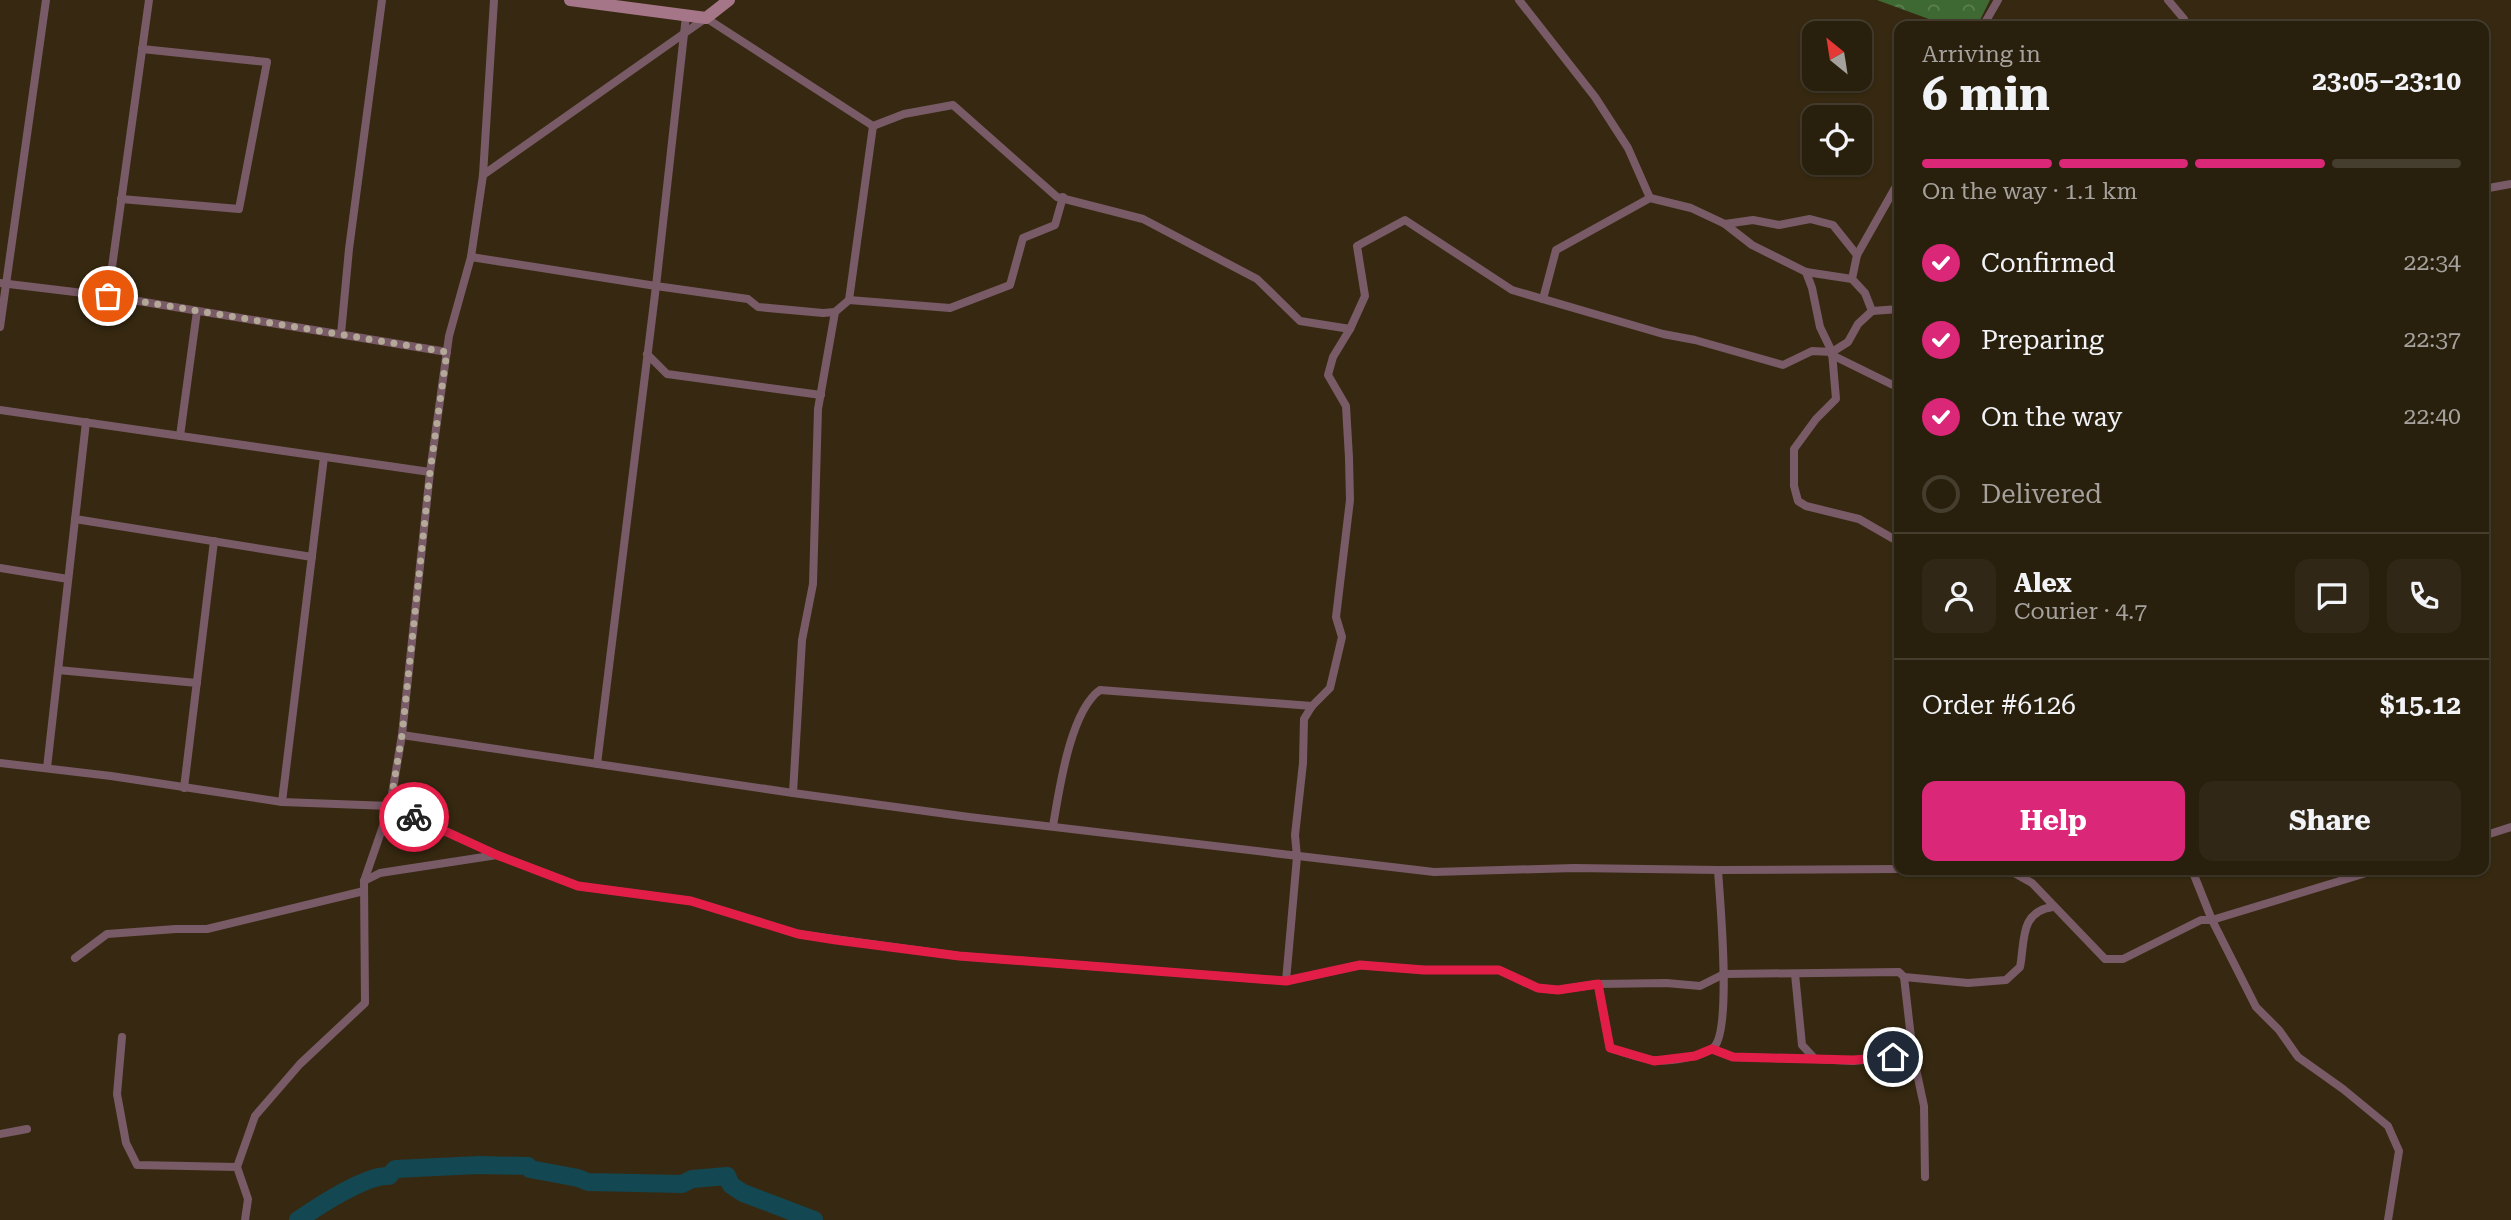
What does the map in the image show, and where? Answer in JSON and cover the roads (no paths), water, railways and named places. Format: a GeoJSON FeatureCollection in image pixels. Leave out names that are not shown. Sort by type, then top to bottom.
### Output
{"type":"FeatureCollection","features":[{"type":"Feature","properties":{"kind":"street"},"geometry":{"type":"LineString","coordinates":[[0,327],[3,284],[46,0]]}},
{"type":"Feature","properties":{"kind":"street"},"geometry":{"type":"LineString","coordinates":[[108,296],[149,0]]}},
{"type":"Feature","properties":{"kind":"street"},"geometry":{"type":"LineString","coordinates":[[341,334],[349,250],[383,0]]}},
{"type":"Feature","properties":{"kind":"street"},"geometry":{"type":"LineString","coordinates":[[245,1220],[248,1199],[237,1167],[255,1115],[300,1064],[365,1003],[364,881],[390,806],[402,735],[430,472],[447,352],[471,257],[483,174],[494,0]]}},
{"type":"Feature","properties":{"kind":"street"},"geometry":{"type":"LineString","coordinates":[[570,0],[706,18],[873,126]]}},
{"type":"Feature","properties":{"kind":"street"},"geometry":{"type":"LineString","coordinates":[[483,174],[729,0]]}},
{"type":"Feature","properties":{"kind":"street"},"geometry":{"type":"LineString","coordinates":[[1518,0],[1595,97],[1622,138],[1650,198]]}},
{"type":"Feature","properties":{"kind":"street"},"geometry":{"type":"LineString","coordinates":[[1986,21],[1997,0]]}},
{"type":"Feature","properties":{"kind":"street"},"geometry":{"type":"LineString","coordinates":[[2168,0],[2185,21]]}},
{"type":"Feature","properties":{"kind":"street"},"geometry":{"type":"LineString","coordinates":[[597,764],[648,354],[686,16]]}},
{"type":"Feature","properties":{"kind":"street"},"geometry":{"type":"LineString","coordinates":[[121,198],[239,209],[267,62],[142,49]]}},
{"type":"Feature","properties":{"kind":"street"},"geometry":{"type":"LineString","coordinates":[[873,126],[904,114],[953,105],[1057,197],[1143,219],[1257,279],[1300,321],[1350,329]]}},
{"type":"Feature","properties":{"kind":"street"},"geometry":{"type":"LineString","coordinates":[[471,257],[748,299],[758,307],[835,312],[849,300],[873,126]]}},
{"type":"Feature","properties":{"kind":"street"},"geometry":{"type":"LineString","coordinates":[[2489,188],[2511,184]]}},
{"type":"Feature","properties":{"kind":"street"},"geometry":{"type":"LineString","coordinates":[[1852,279],[1857,255],[1894,190]]}},
{"type":"Feature","properties":{"kind":"street"},"geometry":{"type":"LineString","coordinates":[[849,300],[950,309],[1010,285],[1023,238],[1055,225],[1063,197]]}},
{"type":"Feature","properties":{"kind":"street"},"geometry":{"type":"LineString","coordinates":[[1543,299],[1556,250],[1650,198],[1691,208],[1726,224],[1752,245],[1807,272],[1852,279],[1865,293],[1872,311]]}},
{"type":"Feature","properties":{"kind":"street"},"geometry":{"type":"LineString","coordinates":[[1726,224],[1753,220],[1779,225],[1811,219],[1833,225],[1857,255]]}},
{"type":"Feature","properties":{"kind":"street"},"geometry":{"type":"LineString","coordinates":[[1286,981],[1297,857],[1295,835],[1303,763],[1304,719],[1312,706],[1330,688],[1342,636],[1336,617],[1350,500],[1349,458],[1346,406],[1328,375],[1333,357],[1365,296],[1357,246],[1405,220],[1501,285],[1663,334],[1695,340],[1783,365],[1812,351],[1832,353],[1894,385]]}},
{"type":"Feature","properties":{"kind":"street"},"geometry":{"type":"LineString","coordinates":[[1807,272],[1820,327],[1832,353],[1836,399],[1816,419],[1794,449],[1794,486],[1798,501],[1806,506],[1859,519],[1894,539]]}},
{"type":"Feature","properties":{"kind":"street"},"geometry":{"type":"LineString","coordinates":[[3,284],[108,296],[447,352]]}},
{"type":"Feature","properties":{"kind":"street"},"geometry":{"type":"LineString","coordinates":[[1832,353],[1848,342],[1858,324],[1872,311],[1894,309]]}},
{"type":"Feature","properties":{"kind":"street"},"geometry":{"type":"LineString","coordinates":[[180,436],[197,311]]}},
{"type":"Feature","properties":{"kind":"street"},"geometry":{"type":"LineString","coordinates":[[793,793],[802,640],[813,584],[815,476],[821,396],[835,312]]}},
{"type":"Feature","properties":{"kind":"street"},"geometry":{"type":"LineString","coordinates":[[648,354],[667,374],[821,396]]}},
{"type":"Feature","properties":{"kind":"street"},"geometry":{"type":"LineString","coordinates":[[0,410],[430,472]]}},
{"type":"Feature","properties":{"kind":"street"},"geometry":{"type":"LineString","coordinates":[[47,768],[86,422]]}},
{"type":"Feature","properties":{"kind":"street"},"geometry":{"type":"LineString","coordinates":[[282,802],[324,457]]}},
{"type":"Feature","properties":{"kind":"street"},"geometry":{"type":"LineString","coordinates":[[75,519],[312,557]]}},
{"type":"Feature","properties":{"kind":"street"},"geometry":{"type":"LineString","coordinates":[[184,788],[214,541]]}},
{"type":"Feature","properties":{"kind":"street"},"geometry":{"type":"LineString","coordinates":[[0,568],[68,579]]}},
{"type":"Feature","properties":{"kind":"street"},"geometry":{"type":"LineString","coordinates":[[58,670],[197,683]]}},
{"type":"Feature","properties":{"kind":"street"},"geometry":{"type":"LineString","coordinates":[[1053,826],[1063,769],[1075,732],[1087,704],[1100,690],[1312,706]]}},
{"type":"Feature","properties":{"kind":"street"},"geometry":{"type":"LineString","coordinates":[[402,735],[793,793],[1434,872],[1574,868],[1894,869]]}},
{"type":"Feature","properties":{"kind":"street"},"geometry":{"type":"LineString","coordinates":[[0,763],[282,802],[390,806],[497,855],[578,886],[691,901],[798,934],[959,956],[1286,981],[1360,965],[1412,970],[1499,970],[1538,988],[1558,990],[1598,984],[1700,986],[1724,974],[1899,972],[1904,977],[1913,1055],[1924,1106],[1925,1177]]}},
{"type":"Feature","properties":{"kind":"street"},"geometry":{"type":"LineString","coordinates":[[2489,834],[2511,827]]}},
{"type":"Feature","properties":{"kind":"street"},"geometry":{"type":"LineString","coordinates":[[364,881],[380,873],[497,855]]}},
{"type":"Feature","properties":{"kind":"street"},"geometry":{"type":"LineString","coordinates":[[1598,984],[1610,1048],[1654,1061],[1695,1056],[1712,1049],[1720,1040],[1724,974],[1718,870]]}},
{"type":"Feature","properties":{"kind":"street"},"geometry":{"type":"LineString","coordinates":[[2018,875],[2032,883],[2105,959],[2123,959],[2201,920],[2212,920],[2360,875]]}},
{"type":"Feature","properties":{"kind":"street"},"geometry":{"type":"LineString","coordinates":[[2194,875],[2212,920],[2256,1007],[2279,1030],[2298,1057],[2388,1126],[2399,1151],[2388,1220]]}},
{"type":"Feature","properties":{"kind":"street"},"geometry":{"type":"LineString","coordinates":[[75,958],[107,934],[207,929],[364,891]]}},
{"type":"Feature","properties":{"kind":"street"},"geometry":{"type":"LineString","coordinates":[[1904,977],[1968,984],[2007,980],[2021,967],[2022,934],[2032,917],[2046,908],[2053,907]]}},
{"type":"Feature","properties":{"kind":"street"},"geometry":{"type":"LineString","coordinates":[[1796,974],[1802,1045],[1815,1059]]}},
{"type":"Feature","properties":{"kind":"street"},"geometry":{"type":"LineString","coordinates":[[122,1037],[117,1094],[126,1143],[137,1165],[237,1167]]}},
{"type":"Feature","properties":{"kind":"street"},"geometry":{"type":"LineString","coordinates":[[1712,1049],[1733,1057],[1853,1060],[1913,1055]]}},
{"type":"Feature","properties":{"kind":"street"},"geometry":{"type":"LineString","coordinates":[[0,1134],[27,1129]]}},
{"type":"Feature","properties":{"kind":"waterway"},"geometry":{"type":"LineString","coordinates":[[298,1220],[342,1192],[368,1180],[389,1176],[395,1169],[479,1165],[528,1166],[530,1169],[588,1182],[682,1184],[692,1179],[727,1176],[731,1185],[743,1193],[814,1220]]}}]}
